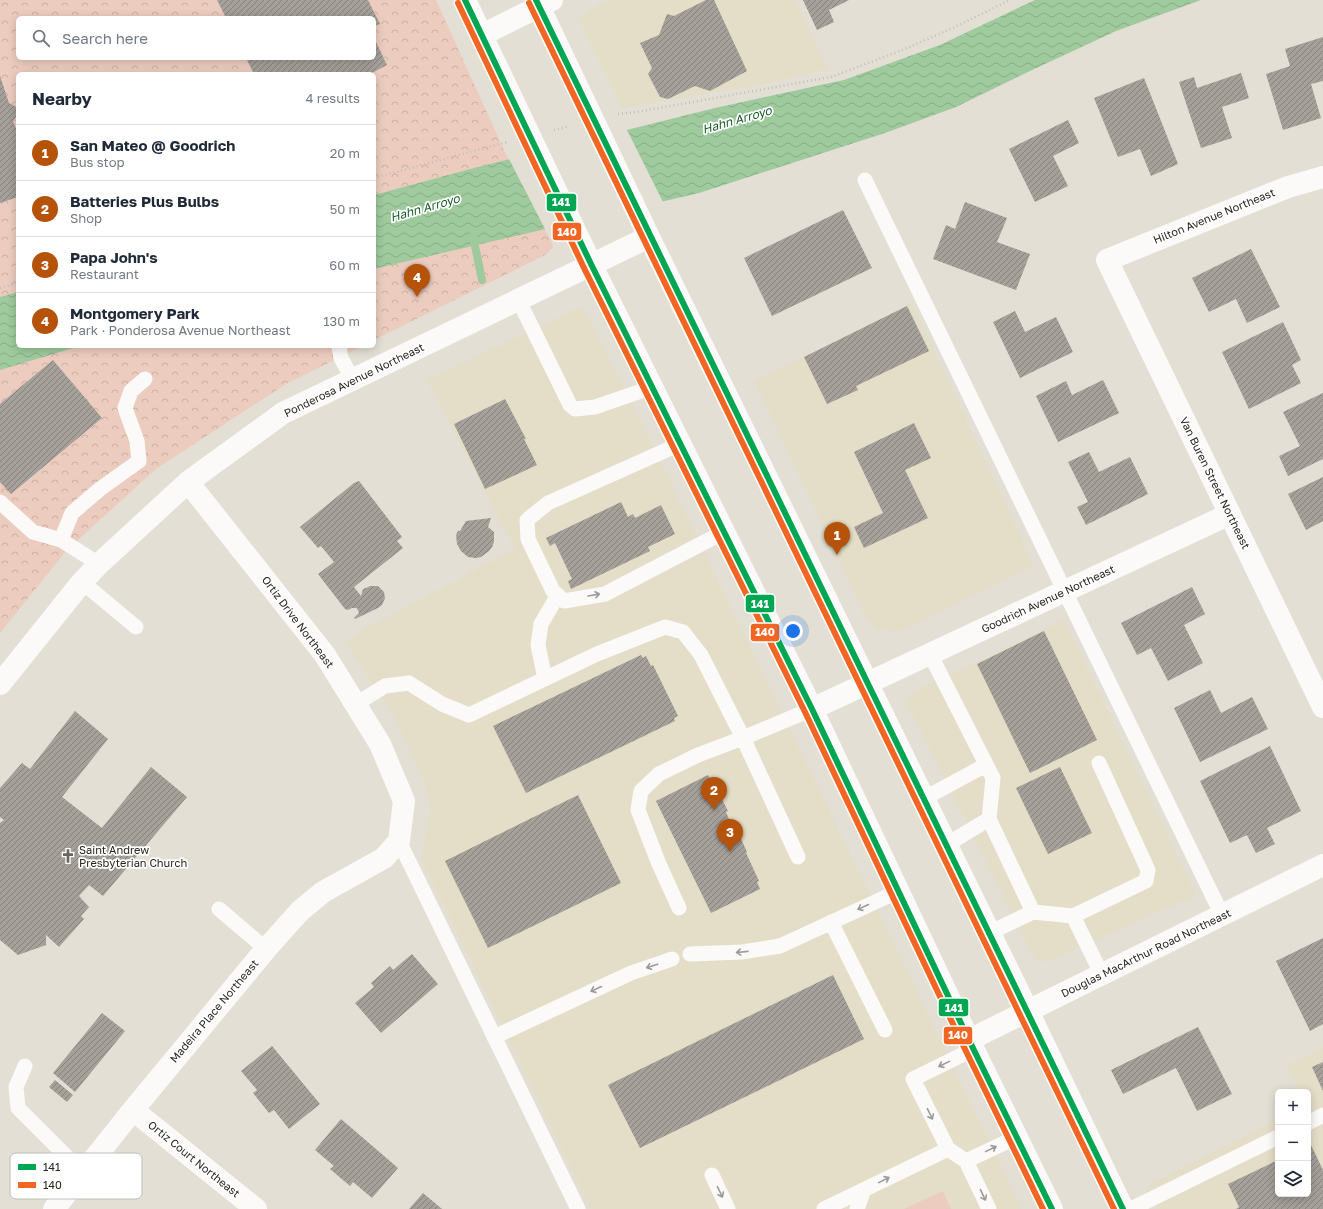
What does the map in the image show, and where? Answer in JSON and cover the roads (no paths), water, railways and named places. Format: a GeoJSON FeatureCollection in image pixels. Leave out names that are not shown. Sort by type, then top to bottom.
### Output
{"type":"FeatureCollection","features":[{"type":"Feature","properties":{"kind":"street"},"geometry":{"type":"LineString","coordinates":[[465,0],[587,255],[812,709],[1016,1137],[1052,1209]]}},
{"type":"Feature","properties":{"kind":"street"},"geometry":{"type":"LineString","coordinates":[[482,35],[542,2],[593,120],[923,799],[1028,1011],[1123,1209]]}},
{"type":"Feature","properties":{"kind":"street","name":"Hilton Avenue Northeast"},"geometry":{"type":"LineString","coordinates":[[1107,260],[1288,187],[1323,177]]}},
{"type":"Feature","properties":{"kind":"street","name":"Ponderosa Avenue Northeast"},"geometry":{"type":"LineString","coordinates":[[0,684],[82,582],[99,564],[188,482],[284,413],[518,299],[587,255],[645,228]]}},
{"type":"Feature","properties":{"kind":"street","name":"Van Buren Street Northeast"},"geometry":{"type":"LineString","coordinates":[[1107,260],[1323,707]]}},
{"type":"Feature","properties":{"kind":"street","name":"Ortiz Drive Northeast"},"geometry":{"type":"LineString","coordinates":[[188,482],[325,655],[380,744],[404,801],[398,841]]}},
{"type":"Feature","properties":{"kind":"street","name":"Goodrich Avenue Northeast"},"geometry":{"type":"LineString","coordinates":[[812,709],[1230,514]]}},
{"type":"Feature","properties":{"kind":"street","name":"Madeira Place Northeast"},"geometry":{"type":"LineString","coordinates":[[98,1153],[266,949],[300,911],[323,892],[384,858],[398,841]]}},
{"type":"Feature","properties":{"kind":"street","name":"Douglas MacArthur Road Northeast"},"geometry":{"type":"LineString","coordinates":[[972,1044],[1028,1011],[1323,865]]}},
{"type":"Feature","properties":{"kind":"street","name":"Ortiz Court Northeast"},"geometry":{"type":"LineString","coordinates":[[133,1110],[256,1209]]}},
{"type":"Feature","properties":{"kind":"street","name":"Madeira Place Northeast"},"geometry":{"type":"LineString","coordinates":[[54,1209],[62,1199]]}},
{"type":"Feature","properties":{"kind":"lane"},"geometry":{"type":"LineString","coordinates":[[865,180],[1222,915]]}},
{"type":"Feature","properties":{"kind":"lane"},"geometry":{"type":"LineString","coordinates":[[518,299],[570,405],[575,409],[595,407],[653,387]]}},
{"type":"Feature","properties":{"kind":"lane"},"geometry":{"type":"LineString","coordinates":[[339,348],[341,358],[353,380]]}},
{"type":"Feature","properties":{"kind":"lane"},"geometry":{"type":"LineString","coordinates":[[61,540],[72,513],[100,489],[139,461],[137,441],[125,408],[131,391],[145,379]]}},
{"type":"Feature","properties":{"kind":"lane"},"geometry":{"type":"LineString","coordinates":[[680,444],[548,503],[527,520],[528,539],[553,591],[564,601],[605,594],[724,532]]}},
{"type":"Feature","properties":{"kind":"lane"},"geometry":{"type":"LineString","coordinates":[[0,502],[33,532],[61,540],[99,564]]}},
{"type":"Feature","properties":{"kind":"lane"},"geometry":{"type":"LineString","coordinates":[[82,582],[136,627]]}},
{"type":"Feature","properties":{"kind":"lane"},"geometry":{"type":"LineString","coordinates":[[545,679],[538,645],[541,624],[558,595]]}},
{"type":"Feature","properties":{"kind":"lane"},"geometry":{"type":"LineString","coordinates":[[356,704],[385,686],[409,683],[442,704],[469,715],[598,654],[665,627],[683,632],[701,655],[743,738],[798,856]]}},
{"type":"Feature","properties":{"kind":"lane"},"geometry":{"type":"LineString","coordinates":[[930,654],[993,778],[989,820],[1033,912]]}},
{"type":"Feature","properties":{"kind":"lane"},"geometry":{"type":"LineString","coordinates":[[678,908],[638,810],[641,791],[658,774],[812,709]]}},
{"type":"Feature","properties":{"kind":"lane"},"geometry":{"type":"LineString","coordinates":[[989,933],[1033,912],[1073,916],[1146,881],[1148,870],[1099,763]]}},
{"type":"Feature","properties":{"kind":"lane"},"geometry":{"type":"LineString","coordinates":[[923,799],[986,765]]}},
{"type":"Feature","properties":{"kind":"lane"},"geometry":{"type":"LineString","coordinates":[[946,845],[989,820]]}},
{"type":"Feature","properties":{"kind":"lane"},"geometry":{"type":"LineString","coordinates":[[398,841],[578,1209]]}},
{"type":"Feature","properties":{"kind":"lane"},"geometry":{"type":"LineString","coordinates":[[690,954],[742,952],[780,946],[899,891]]}},
{"type":"Feature","properties":{"kind":"lane"},"geometry":{"type":"LineString","coordinates":[[220,909],[266,949]]}},
{"type":"Feature","properties":{"kind":"lane"},"geometry":{"type":"LineString","coordinates":[[1073,916],[1102,975]]}},
{"type":"Feature","properties":{"kind":"lane"},"geometry":{"type":"LineString","coordinates":[[831,922],[885,1030]]}},
{"type":"Feature","properties":{"kind":"lane"},"geometry":{"type":"LineString","coordinates":[[494,1037],[631,973],[672,959]]}},
{"type":"Feature","properties":{"kind":"lane"},"geometry":{"type":"LineString","coordinates":[[972,1044],[913,1078],[948,1149],[966,1161],[989,1209]]}},
{"type":"Feature","properties":{"kind":"lane"},"geometry":{"type":"LineString","coordinates":[[25,1066],[16,1087],[18,1108],[62,1153]]}},
{"type":"Feature","properties":{"kind":"lane"},"geometry":{"type":"LineString","coordinates":[[1311,1121],[1323,1115]]}},
{"type":"Feature","properties":{"kind":"lane"},"geometry":{"type":"LineString","coordinates":[[966,1161],[1016,1137]]}},
{"type":"Feature","properties":{"kind":"lane"},"geometry":{"type":"LineString","coordinates":[[1131,1209],[1275,1138]]}},
{"type":"Feature","properties":{"kind":"lane"},"geometry":{"type":"LineString","coordinates":[[824,1209],[948,1149]]}},
{"type":"Feature","properties":{"kind":"lane"},"geometry":{"type":"LineString","coordinates":[[712,1175],[728,1209]]}},
{"type":"Feature","properties":{"kind":"lane"},"geometry":{"type":"LineString","coordinates":[[858,1209],[864,1190]]}},
{"type":"Feature","properties":{"kind":"water","name":"Hahn Arroyo"},"geometry":{"type":"Polygon","coordinates":[[[1035,0],[1201,0],[1116,31],[956,107],[885,133],[699,193],[376,269],[376,194],[474,168],[715,108],[844,80],[940,45],[1035,0]]]}},
{"type":"Feature","properties":{"kind":"water"},"geometry":{"type":"Polygon","coordinates":[[[16,293],[16,348],[73,348],[0,370],[0,297],[16,293]]]}},
{"type":"Feature","properties":{"kind":"waterway"},"geometry":{"type":"LineString","coordinates":[[473,236],[482,280]]}},
{"type":"Feature","properties":{"kind":"place","name":"Montgomery Park"},"geometry":{"type":"Point","coordinates":[417,297]}},
{"type":"Feature","properties":{"kind":"place","name":"San Mateo @ Goodrich"},"geometry":{"type":"Point","coordinates":[837,555]}},
{"type":"Feature","properties":{"kind":"place","name":"Batteries Plus Bulbs"},"geometry":{"type":"Point","coordinates":[714,810]}},
{"type":"Feature","properties":{"kind":"place","name":"Papa John's"},"geometry":{"type":"Point","coordinates":[730,852]}},
{"type":"Feature","properties":{"kind":"place","name":"Saint Andrew Presbyterian Church"},"geometry":{"type":"Point","coordinates":[68,856]}}]}
